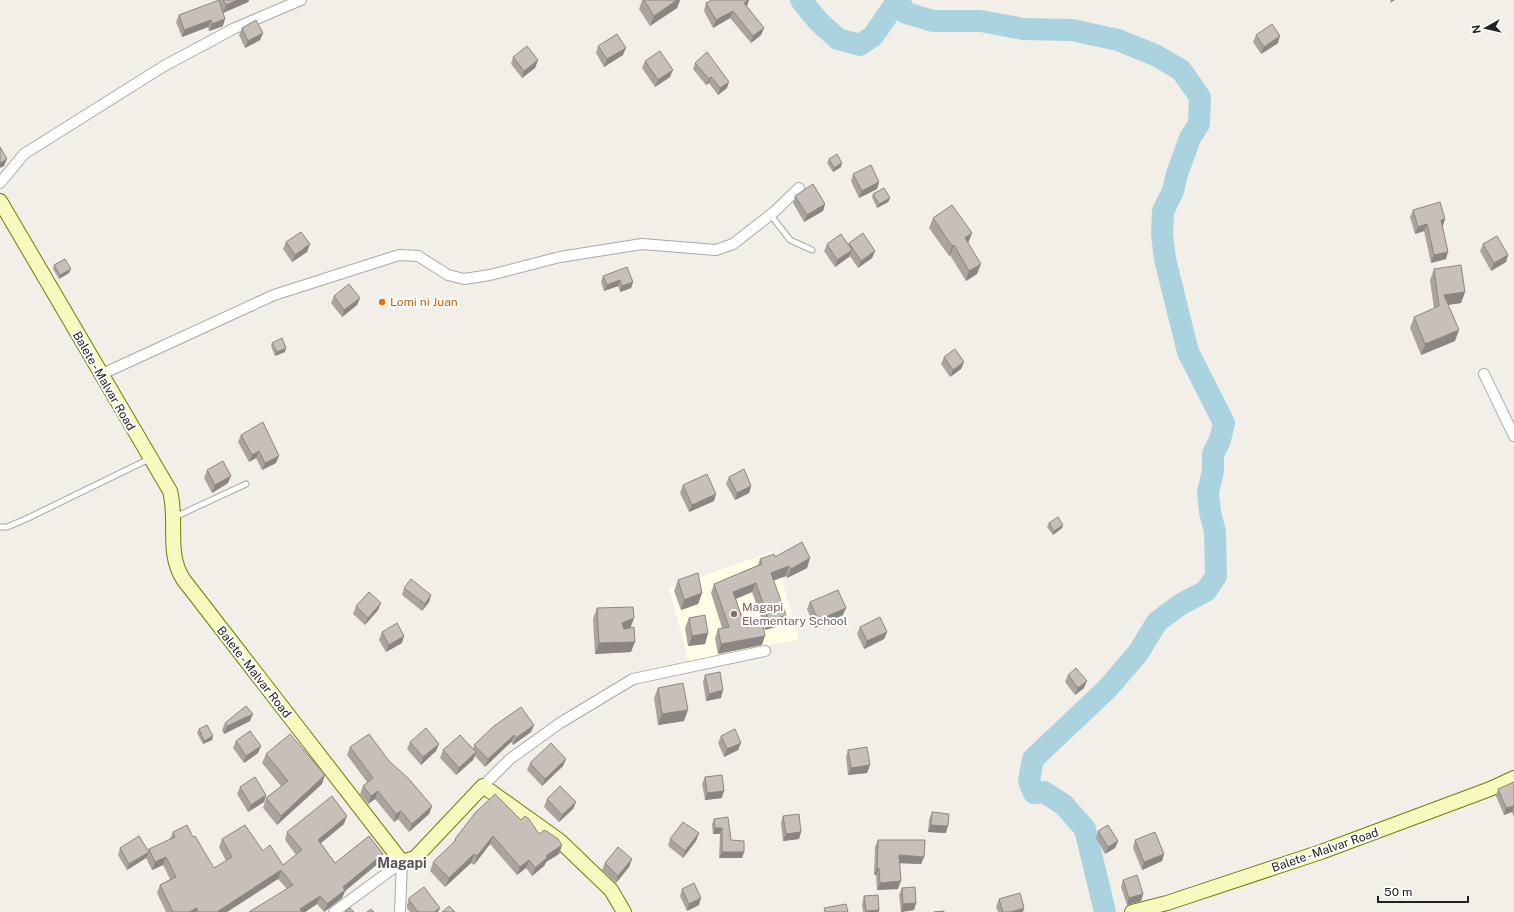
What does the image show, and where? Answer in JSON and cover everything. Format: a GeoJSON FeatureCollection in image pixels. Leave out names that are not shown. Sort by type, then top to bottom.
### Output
{"type":"FeatureCollection","features":[{"type":"Feature","properties":{"kind":"main road","name":"Balete - Malvar Road"},"geometry":{"type":"LineString","coordinates":[[0,201],[100,375],[170,492],[174,517],[173,554],[177,570],[402,862]]}},
{"type":"Feature","properties":{"kind":"main road","name":"Balete - Malvar Road"},"geometry":{"type":"LineString","coordinates":[[1132,912],[1167,903],[1321,852],[1483,792],[1514,778]]}},
{"type":"Feature","properties":{"kind":"main road"},"geometry":{"type":"LineString","coordinates":[[402,862],[415,858],[483,786],[560,842],[611,890],[624,912]]}},
{"type":"Feature","properties":{"kind":"street"},"geometry":{"type":"LineString","coordinates":[[0,183],[24,154],[164,66],[235,28],[302,0]]}},
{"type":"Feature","properties":{"kind":"street"},"geometry":{"type":"LineString","coordinates":[[100,375],[274,295],[399,255],[418,256],[448,275],[464,279],[490,275],[560,257],[642,244],[716,250],[733,244],[799,188]]}},
{"type":"Feature","properties":{"kind":"street"},"geometry":{"type":"LineString","coordinates":[[1484,374],[1514,436]]}},
{"type":"Feature","properties":{"kind":"street"},"geometry":{"type":"LineString","coordinates":[[483,786],[510,759],[560,723],[633,679],[765,652]]}},
{"type":"Feature","properties":{"kind":"street"},"geometry":{"type":"LineString","coordinates":[[334,912],[402,862]]}},
{"type":"Feature","properties":{"kind":"street"},"geometry":{"type":"LineString","coordinates":[[400,912],[402,862]]}},
{"type":"Feature","properties":{"kind":"lane"},"geometry":{"type":"LineString","coordinates":[[770,214],[790,240],[812,250]]}},
{"type":"Feature","properties":{"kind":"lane"},"geometry":{"type":"LineString","coordinates":[[2,527],[7,527],[26,519],[150,458]]}},
{"type":"Feature","properties":{"kind":"lane"},"geometry":{"type":"LineString","coordinates":[[174,517],[246,484]]}},
{"type":"Feature","properties":{"kind":"shaded area","name":"Magapi Elementary School"},"geometry":{"type":"Polygon","coordinates":[[[773,551],[799,639],[689,662],[669,588],[773,551]]]}},
{"type":"Feature","properties":{"kind":"building"},"geometry":{"type":"Polygon","coordinates":[[[219,0],[225,19],[212,24],[211,20],[184,30],[179,15],[219,0]]]}},
{"type":"Feature","properties":{"kind":"building"},"geometry":{"type":"Polygon","coordinates":[[[223,0],[238,0],[226,5],[223,0]]]}},
{"type":"Feature","properties":{"kind":"building"},"geometry":{"type":"Polygon","coordinates":[[[644,0],[677,0],[654,16],[644,0]]]}},
{"type":"Feature","properties":{"kind":"building"},"geometry":{"type":"Polygon","coordinates":[[[712,0],[748,0],[744,3],[764,28],[753,36],[733,11],[716,20],[706,3],[712,0]]]}},
{"type":"Feature","properties":{"kind":"building"},"geometry":{"type":"Polygon","coordinates":[[[256,20],[263,33],[248,41],[242,28],[256,20]]]}},
{"type":"Feature","properties":{"kind":"building"},"geometry":{"type":"Polygon","coordinates":[[[1272,24],[1280,36],[1264,47],[1256,35],[1272,24]]]}},
{"type":"Feature","properties":{"kind":"building"},"geometry":{"type":"Polygon","coordinates":[[[617,34],[626,48],[607,59],[598,46],[617,34]]]}},
{"type":"Feature","properties":{"kind":"building"},"geometry":{"type":"Polygon","coordinates":[[[527,46],[538,60],[524,71],[513,57],[527,46]]]}},
{"type":"Feature","properties":{"kind":"building"},"geometry":{"type":"Polygon","coordinates":[[[660,51],[673,70],[658,80],[645,61],[660,51]]]}},
{"type":"Feature","properties":{"kind":"building"},"geometry":{"type":"Polygon","coordinates":[[[707,52],[729,82],[720,88],[711,77],[709,79],[695,63],[707,52]]]}},
{"type":"Feature","properties":{"kind":"building"},"geometry":{"type":"Polygon","coordinates":[[[0,147],[7,159],[0,163],[0,147]]]}},
{"type":"Feature","properties":{"kind":"building"},"geometry":{"type":"Polygon","coordinates":[[[837,154],[842,163],[834,168],[829,159],[837,154]]]}},
{"type":"Feature","properties":{"kind":"building"},"geometry":{"type":"Polygon","coordinates":[[[871,165],[879,182],[862,191],[853,174],[871,165]]]}},
{"type":"Feature","properties":{"kind":"building"},"geometry":{"type":"Polygon","coordinates":[[[813,184],[825,204],[807,215],[795,196],[813,184]]]}},
{"type":"Feature","properties":{"kind":"building"},"geometry":{"type":"Polygon","coordinates":[[[884,188],[890,198],[879,204],[873,194],[884,188]]]}},
{"type":"Feature","properties":{"kind":"building"},"geometry":{"type":"Polygon","coordinates":[[[1440,202],[1445,219],[1441,220],[1448,252],[1434,255],[1427,224],[1418,227],[1413,210],[1440,202]]]}},
{"type":"Feature","properties":{"kind":"building"},"geometry":{"type":"Polygon","coordinates":[[[952,205],[972,233],[965,238],[981,264],[969,271],[954,245],[952,246],[933,218],[952,205]]]}},
{"type":"Feature","properties":{"kind":"building"},"geometry":{"type":"Polygon","coordinates":[[[301,232],[310,244],[295,255],[286,242],[301,232]]]}},
{"type":"Feature","properties":{"kind":"building"},"geometry":{"type":"Polygon","coordinates":[[[863,233],[875,251],[861,261],[849,243],[863,233]]]}},
{"type":"Feature","properties":{"kind":"building"},"geometry":{"type":"Polygon","coordinates":[[[841,234],[852,250],[837,260],[827,244],[841,234]]]}},
{"type":"Feature","properties":{"kind":"building"},"geometry":{"type":"Polygon","coordinates":[[[1497,236],[1508,255],[1494,263],[1483,244],[1497,236]]]}},
{"type":"Feature","properties":{"kind":"building"},"geometry":{"type":"Polygon","coordinates":[[[65,259],[71,269],[60,275],[54,265],[65,259]]]}},
{"type":"Feature","properties":{"kind":"building"},"geometry":{"type":"Polygon","coordinates":[[[1461,265],[1465,292],[1444,295],[1459,330],[1425,344],[1414,317],[1439,306],[1434,269],[1461,265]]]}},
{"type":"Feature","properties":{"kind":"building"},"geometry":{"type":"Polygon","coordinates":[[[627,267],[633,282],[622,286],[620,280],[607,285],[603,276],[627,267]]]}},
{"type":"Feature","properties":{"kind":"building"},"geometry":{"type":"Polygon","coordinates":[[[349,284],[360,298],[344,310],[334,296],[349,284]]]}},
{"type":"Feature","properties":{"kind":"building"},"geometry":{"type":"Polygon","coordinates":[[[282,338],[286,348],[277,352],[272,343],[282,338]]]}},
{"type":"Feature","properties":{"kind":"building"},"geometry":{"type":"Polygon","coordinates":[[[955,349],[964,362],[953,370],[944,357],[955,349]]]}},
{"type":"Feature","properties":{"kind":"building"},"geometry":{"type":"Polygon","coordinates":[[[263,422],[279,456],[265,463],[259,451],[252,455],[241,435],[263,422]]]}},
{"type":"Feature","properties":{"kind":"building"},"geometry":{"type":"Polygon","coordinates":[[[223,461],[231,476],[215,485],[207,470],[223,461]]]}},
{"type":"Feature","properties":{"kind":"building"},"geometry":{"type":"Polygon","coordinates":[[[744,469],[751,486],[737,493],[729,477],[744,469]]]}},
{"type":"Feature","properties":{"kind":"building"},"geometry":{"type":"Polygon","coordinates":[[[707,474],[716,494],[692,505],[683,485],[707,474]]]}},
{"type":"Feature","properties":{"kind":"building"},"geometry":{"type":"Polygon","coordinates":[[[1058,517],[1063,525],[1054,531],[1049,523],[1058,517]]]}},
{"type":"Feature","properties":{"kind":"building"},"geometry":{"type":"Polygon","coordinates":[[[802,542],[810,558],[791,569],[789,566],[771,573],[786,615],[769,621],[756,583],[733,592],[744,623],[762,620],[765,636],[721,644],[718,629],[729,627],[714,584],[762,564],[760,559],[774,554],[775,557],[802,542]]]}},
{"type":"Feature","properties":{"kind":"building"},"geometry":{"type":"Polygon","coordinates":[[[698,573],[702,593],[684,600],[678,580],[698,573]]]}},
{"type":"Feature","properties":{"kind":"building"},"geometry":{"type":"Polygon","coordinates":[[[411,579],[431,595],[425,604],[404,588],[411,579]]]}},
{"type":"Feature","properties":{"kind":"building"},"geometry":{"type":"Polygon","coordinates":[[[838,590],[846,608],[818,620],[810,602],[838,590]]]}},
{"type":"Feature","properties":{"kind":"building"},"geometry":{"type":"Polygon","coordinates":[[[369,592],[381,603],[368,618],[356,606],[369,592]]]}},
{"type":"Feature","properties":{"kind":"building"},"geometry":{"type":"Polygon","coordinates":[[[633,607],[634,618],[622,623],[624,629],[634,627],[635,642],[599,643],[597,608],[633,607]]]}},
{"type":"Feature","properties":{"kind":"building"},"geometry":{"type":"Polygon","coordinates":[[[705,615],[708,633],[692,636],[689,618],[705,615]]]}},
{"type":"Feature","properties":{"kind":"building"},"geometry":{"type":"Polygon","coordinates":[[[880,617],[887,632],[867,641],[860,627],[880,617]]]}},
{"type":"Feature","properties":{"kind":"building"},"geometry":{"type":"Polygon","coordinates":[[[397,623],[404,636],[389,645],[382,632],[397,623]]]}},
{"type":"Feature","properties":{"kind":"building"},"geometry":{"type":"Polygon","coordinates":[[[1076,668],[1087,681],[1078,688],[1068,675],[1076,668]]]}},
{"type":"Feature","properties":{"kind":"building"},"geometry":{"type":"Polygon","coordinates":[[[720,672],[723,690],[709,694],[705,675],[720,672]]]}},
{"type":"Feature","properties":{"kind":"building"},"geometry":{"type":"Polygon","coordinates":[[[683,683],[688,710],[662,714],[658,688],[683,683]]]}},
{"type":"Feature","properties":{"kind":"building"},"geometry":{"type":"Polygon","coordinates":[[[246,706],[253,714],[227,726],[225,723],[246,706]]]}},
{"type":"Feature","properties":{"kind":"building"},"geometry":{"type":"Polygon","coordinates":[[[521,707],[534,725],[516,738],[514,735],[488,759],[474,745],[494,726],[521,707]]]}},
{"type":"Feature","properties":{"kind":"building"},"geometry":{"type":"Polygon","coordinates":[[[207,725],[213,736],[204,741],[199,729],[207,725]]]}},
{"type":"Feature","properties":{"kind":"building"},"geometry":{"type":"Polygon","coordinates":[[[426,728],[439,744],[423,757],[410,742],[426,728]]]}},
{"type":"Feature","properties":{"kind":"building"},"geometry":{"type":"Polygon","coordinates":[[[735,729],[741,743],[727,749],[721,736],[735,729]]]}},
{"type":"Feature","properties":{"kind":"building"},"geometry":{"type":"Polygon","coordinates":[[[250,731],[261,746],[246,756],[236,741],[250,731]]]}},
{"type":"Feature","properties":{"kind":"building"},"geometry":{"type":"Polygon","coordinates":[[[290,734],[325,775],[281,816],[266,798],[288,781],[266,754],[290,734]]]}},
{"type":"Feature","properties":{"kind":"building"},"geometry":{"type":"Polygon","coordinates":[[[369,734],[389,761],[408,778],[432,806],[412,824],[401,811],[396,814],[378,791],[371,796],[363,786],[373,778],[350,747],[369,734]]]}},
{"type":"Feature","properties":{"kind":"building"},"geometry":{"type":"Polygon","coordinates":[[[460,735],[476,752],[459,768],[443,750],[460,735]]]}},
{"type":"Feature","properties":{"kind":"building"},"geometry":{"type":"Polygon","coordinates":[[[551,743],[566,759],[545,779],[530,763],[551,743]]]}},
{"type":"Feature","properties":{"kind":"building"},"geometry":{"type":"Polygon","coordinates":[[[867,747],[870,765],[851,768],[848,750],[867,747]]]}},
{"type":"Feature","properties":{"kind":"building"},"geometry":{"type":"Polygon","coordinates":[[[722,775],[724,791],[707,793],[705,777],[722,775]]]}},
{"type":"Feature","properties":{"kind":"building"},"geometry":{"type":"Polygon","coordinates":[[[255,777],[266,795],[251,805],[240,787],[255,777]]]}},
{"type":"Feature","properties":{"kind":"building"},"geometry":{"type":"Polygon","coordinates":[[[1514,782],[1514,806],[1506,808],[1498,789],[1514,782]]]}},
{"type":"Feature","properties":{"kind":"building"},"geometry":{"type":"Polygon","coordinates":[[[560,786],[576,802],[562,815],[547,799],[560,786]]]}},
{"type":"Feature","properties":{"kind":"building"},"geometry":{"type":"Polygon","coordinates":[[[495,794],[521,820],[525,816],[529,819],[539,834],[545,830],[558,839],[562,845],[546,856],[548,857],[535,868],[529,860],[520,867],[493,836],[477,856],[474,854],[449,878],[433,862],[456,840],[455,839],[475,813],[495,794]]]}},
{"type":"Feature","properties":{"kind":"building"},"geometry":{"type":"Polygon","coordinates":[[[332,796],[347,816],[318,840],[335,863],[369,836],[383,854],[343,887],[345,890],[327,904],[320,896],[300,909],[302,912],[249,912],[293,885],[281,870],[217,912],[198,912],[197,908],[189,912],[173,912],[160,885],[176,877],[166,857],[155,862],[149,849],[175,837],[173,832],[187,825],[193,837],[195,836],[214,868],[232,857],[222,839],[245,825],[263,851],[270,845],[283,865],[302,850],[287,832],[332,796]]]}},
{"type":"Feature","properties":{"kind":"building"},"geometry":{"type":"Polygon","coordinates":[[[932,812],[949,814],[948,826],[931,825],[932,812]]]}},
{"type":"Feature","properties":{"kind":"building"},"geometry":{"type":"Polygon","coordinates":[[[799,814],[801,832],[786,834],[783,816],[799,814]]]}},
{"type":"Feature","properties":{"kind":"building"},"geometry":{"type":"Polygon","coordinates":[[[728,817],[731,840],[744,841],[744,852],[722,852],[722,828],[715,828],[714,819],[728,817]]]}},
{"type":"Feature","properties":{"kind":"building"},"geometry":{"type":"Polygon","coordinates":[[[683,822],[699,833],[685,851],[670,839],[683,822]]]}},
{"type":"Feature","properties":{"kind":"building"},"geometry":{"type":"Polygon","coordinates":[[[1108,825],[1118,841],[1108,847],[1098,831],[1108,825]]]}},
{"type":"Feature","properties":{"kind":"building"},"geometry":{"type":"Polygon","coordinates":[[[1155,832],[1164,854],[1144,862],[1135,840],[1155,832]]]}},
{"type":"Feature","properties":{"kind":"building"},"geometry":{"type":"Polygon","coordinates":[[[139,836],[149,852],[129,864],[120,848],[139,836]]]}},
{"type":"Feature","properties":{"kind":"building"},"geometry":{"type":"Polygon","coordinates":[[[878,840],[925,840],[924,857],[899,855],[901,881],[880,883],[879,868],[877,868],[878,840]]]}},
{"type":"Feature","properties":{"kind":"building"},"geometry":{"type":"Polygon","coordinates":[[[618,847],[632,859],[618,876],[605,863],[618,847]]]}},
{"type":"Feature","properties":{"kind":"building"},"geometry":{"type":"Polygon","coordinates":[[[1137,875],[1143,894],[1129,898],[1123,880],[1137,875]]]}},
{"type":"Feature","properties":{"kind":"building"},"geometry":{"type":"Polygon","coordinates":[[[694,883],[701,898],[689,904],[682,889],[694,883]]]}},
{"type":"Feature","properties":{"kind":"building"},"geometry":{"type":"Polygon","coordinates":[[[424,887],[440,908],[434,912],[418,912],[409,900],[409,898],[424,887]]]}},
{"type":"Feature","properties":{"kind":"building"},"geometry":{"type":"Polygon","coordinates":[[[915,887],[916,903],[903,904],[902,888],[915,887]]]}},
{"type":"Feature","properties":{"kind":"building"},"geometry":{"type":"Polygon","coordinates":[[[1020,893],[1024,908],[1011,912],[1003,912],[999,899],[1020,893]]]}},
{"type":"Feature","properties":{"kind":"building"},"geometry":{"type":"Polygon","coordinates":[[[878,895],[879,910],[866,911],[864,896],[878,895]]]}},
{"type":"Feature","properties":{"kind":"building"},"geometry":{"type":"Polygon","coordinates":[[[846,904],[848,912],[825,912],[824,908],[846,904]]]}},
{"type":"Feature","properties":{"kind":"building"},"geometry":{"type":"Polygon","coordinates":[[[449,906],[455,912],[442,912],[449,906]]]}},
{"type":"Feature","properties":{"kind":"building"},"geometry":{"type":"Polygon","coordinates":[[[350,908],[354,912],[345,912],[350,908]]]}},
{"type":"Feature","properties":{"kind":"building"},"geometry":{"type":"Polygon","coordinates":[[[371,909],[374,912],[367,912],[371,909]]]}},
{"type":"Feature","properties":{"kind":"waterway"},"geometry":{"type":"LineString","coordinates":[[801,0],[818,21],[838,39],[860,45],[873,36],[898,0]]}},
{"type":"Feature","properties":{"kind":"waterway"},"geometry":{"type":"LineString","coordinates":[[898,0],[906,13],[933,21],[981,21],[1023,29],[1072,30],[1118,40],[1155,55],[1181,70],[1200,97],[1199,124],[1190,138],[1177,174],[1173,191],[1163,211],[1162,234],[1165,259],[1188,352],[1224,423],[1220,440],[1213,454],[1213,471],[1208,492],[1210,512],[1215,532],[1216,576],[1206,591],[1181,604],[1157,622],[1138,653],[1108,688],[1033,759],[1029,781],[1034,793],[1044,792],[1064,805],[1085,829],[1105,912]]}},
{"type":"Feature","properties":{"kind":"place","name":"Lomi ni Juan"},"geometry":{"type":"Point","coordinates":[382,302]}},
{"type":"Feature","properties":{"kind":"place","name":"Magapi Elementary School"},"geometry":{"type":"Point","coordinates":[734,614]}},
{"type":"Feature","properties":{"kind":"district","name":"Magapi"},"geometry":{"type":"Point","coordinates":[402,863]}}]}
